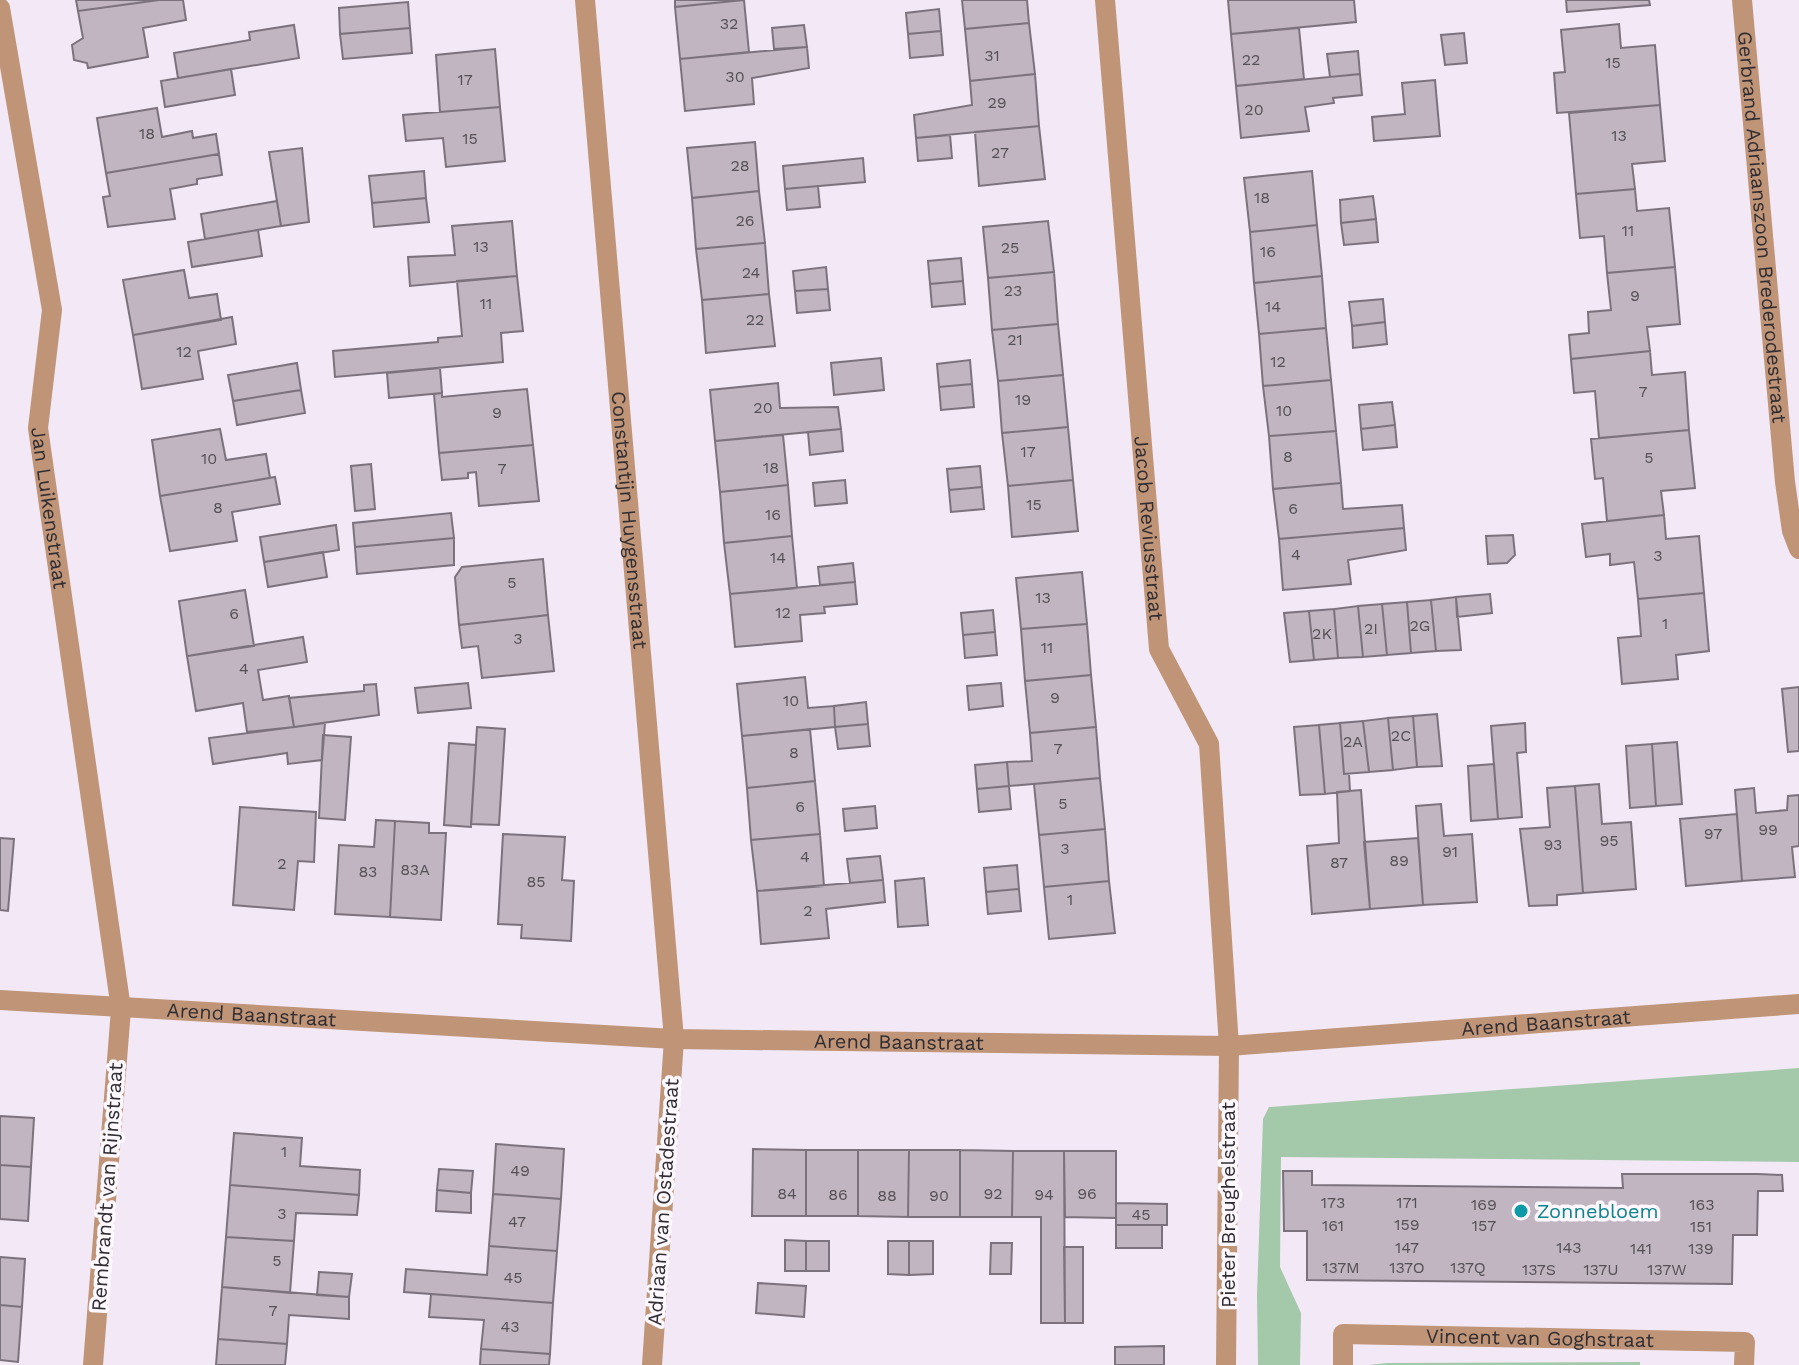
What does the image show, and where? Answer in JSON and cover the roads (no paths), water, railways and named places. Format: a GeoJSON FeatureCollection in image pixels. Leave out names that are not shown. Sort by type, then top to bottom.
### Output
{"type":"FeatureCollection","features":[{"type":"Feature","properties":{"kind":"street","name":"Constantijn Huygensstraat"},"geometry":{"type":"LineString","coordinates":[[585,0],[674,1039]]}},
{"type":"Feature","properties":{"kind":"street","name":"Jacob Reviusstraat"},"geometry":{"type":"LineString","coordinates":[[1105,0],[1159,649],[1209,744],[1229,1046]]}},
{"type":"Feature","properties":{"kind":"street","name":"Gerbrand Adriaanszoon Brederodestraat"},"geometry":{"type":"LineString","coordinates":[[1742,0],[1785,482],[1792,531],[1799,549]]}},
{"type":"Feature","properties":{"kind":"street","name":"Jan Luikenstraat"},"geometry":{"type":"LineString","coordinates":[[0,8],[52,310],[38,428],[121,1009]]}},
{"type":"Feature","properties":{"kind":"street","name":"Arend Baanstraat"},"geometry":{"type":"LineString","coordinates":[[0,1000],[674,1039],[1229,1046],[1799,1004]]}},
{"type":"Feature","properties":{"kind":"street","name":"Rembrandt van Rijnstraat"},"geometry":{"type":"LineString","coordinates":[[93,1365],[121,1009]]}},
{"type":"Feature","properties":{"kind":"street","name":"Adriaan van Ostadestraat"},"geometry":{"type":"LineString","coordinates":[[652,1365],[674,1039]]}},
{"type":"Feature","properties":{"kind":"street","name":"Pieter Breughelstraat"},"geometry":{"type":"LineString","coordinates":[[1226,1365],[1229,1046]]}},
{"type":"Feature","properties":{"kind":"street","name":"Vincent van Goghstraat"},"geometry":{"type":"LineString","coordinates":[[1343,1365],[1343,1334],[1745,1342],[1744,1365]]}},
{"type":"Feature","properties":{"kind":"place","name":"Zonnebloem"},"geometry":{"type":"Point","coordinates":[1521,1211]}}]}
